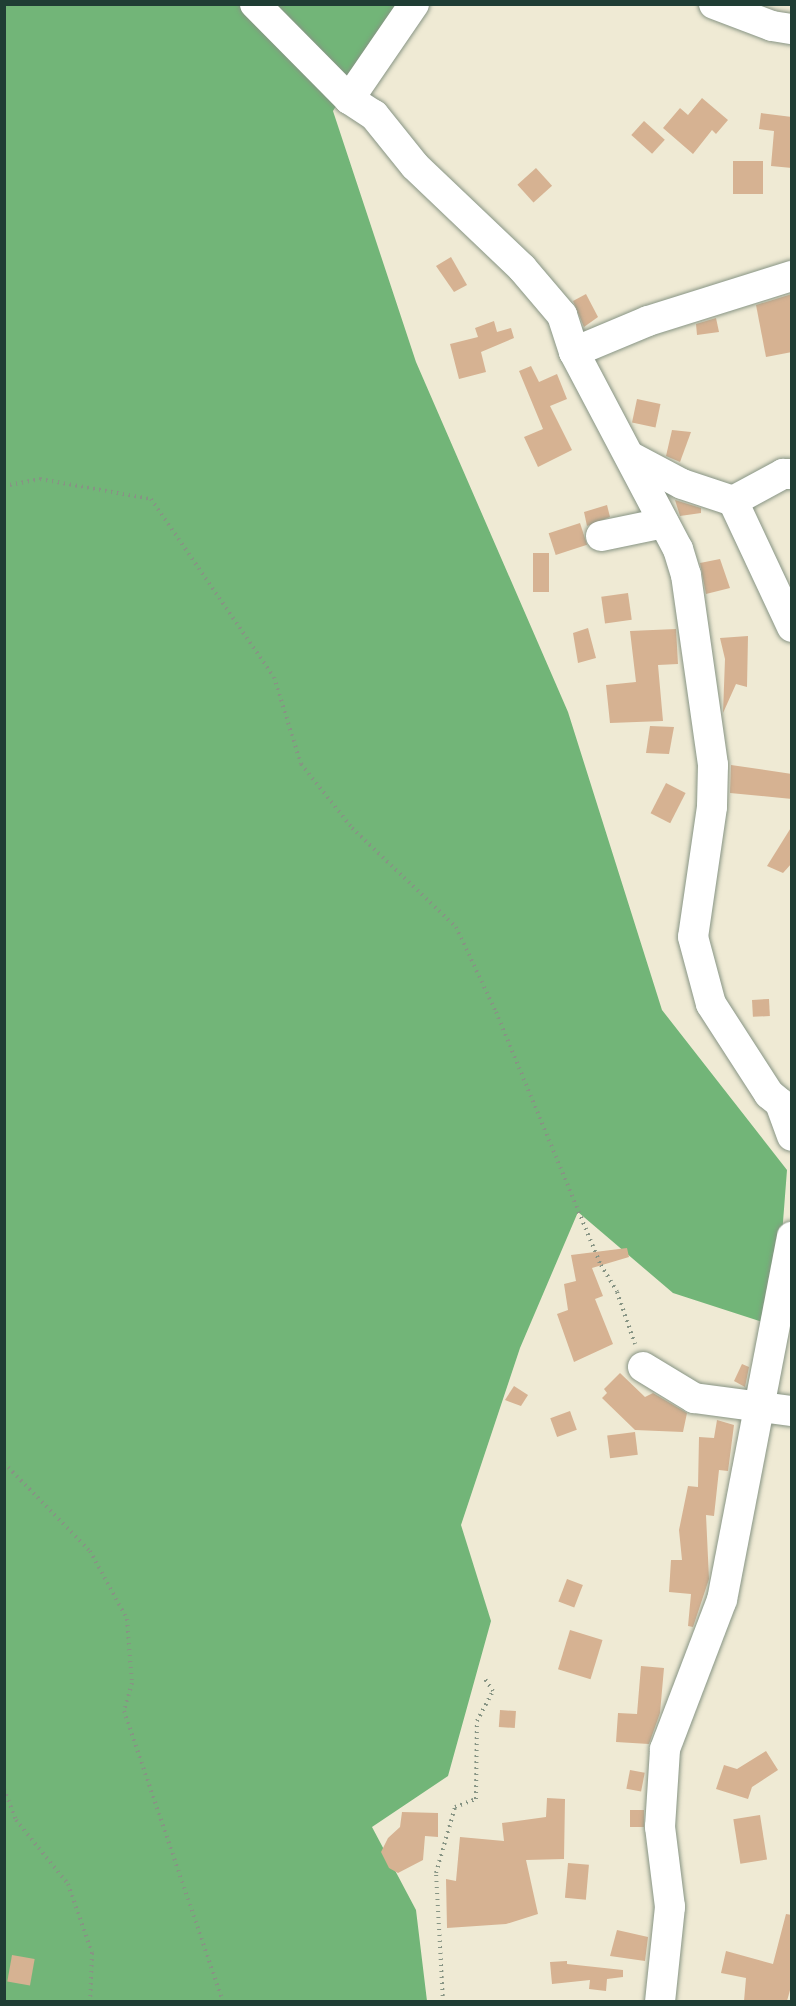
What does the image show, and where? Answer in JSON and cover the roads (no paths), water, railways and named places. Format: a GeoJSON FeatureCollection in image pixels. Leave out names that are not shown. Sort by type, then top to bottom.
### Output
{"type":"FeatureCollection","features":[{"type":"Feature","properties":{"kind":"street"},"geometry":{"type":"LineString","coordinates":[[255,4],[349,99],[374,115],[415,166],[529,276],[562,315],[574,351],[633,458],[664,523],[686,575],[713,765],[712,807],[693,937],[711,1004],[769,1094],[780,1103],[792,1136]]}},
{"type":"Feature","properties":{"kind":"street"},"geometry":{"type":"LineString","coordinates":[[349,99],[414,4]]}},
{"type":"Feature","properties":{"kind":"street"},"geometry":{"type":"LineString","coordinates":[[714,4],[772,26],[792,29]]}},
{"type":"Feature","properties":{"kind":"street"},"geometry":{"type":"LineString","coordinates":[[574,351],[648,321],[792,276]]}},
{"type":"Feature","properties":{"kind":"street"},"geometry":{"type":"LineString","coordinates":[[633,458],[682,484],[733,501],[792,627]]}},
{"type":"Feature","properties":{"kind":"street"},"geometry":{"type":"LineString","coordinates":[[733,501],[783,474],[792,474]]}},
{"type":"Feature","properties":{"kind":"street"},"geometry":{"type":"LineString","coordinates":[[601,536],[664,523]]}},
{"type":"Feature","properties":{"kind":"street"},"geometry":{"type":"LineString","coordinates":[[660,2001],[669,1908],[660,1827],[664,1749],[722,1600],[756,1407],[769,1365],[792,1237]]}},
{"type":"Feature","properties":{"kind":"street"},"geometry":{"type":"LineString","coordinates":[[644,1367],[694,1398],[792,1411]]}}]}
